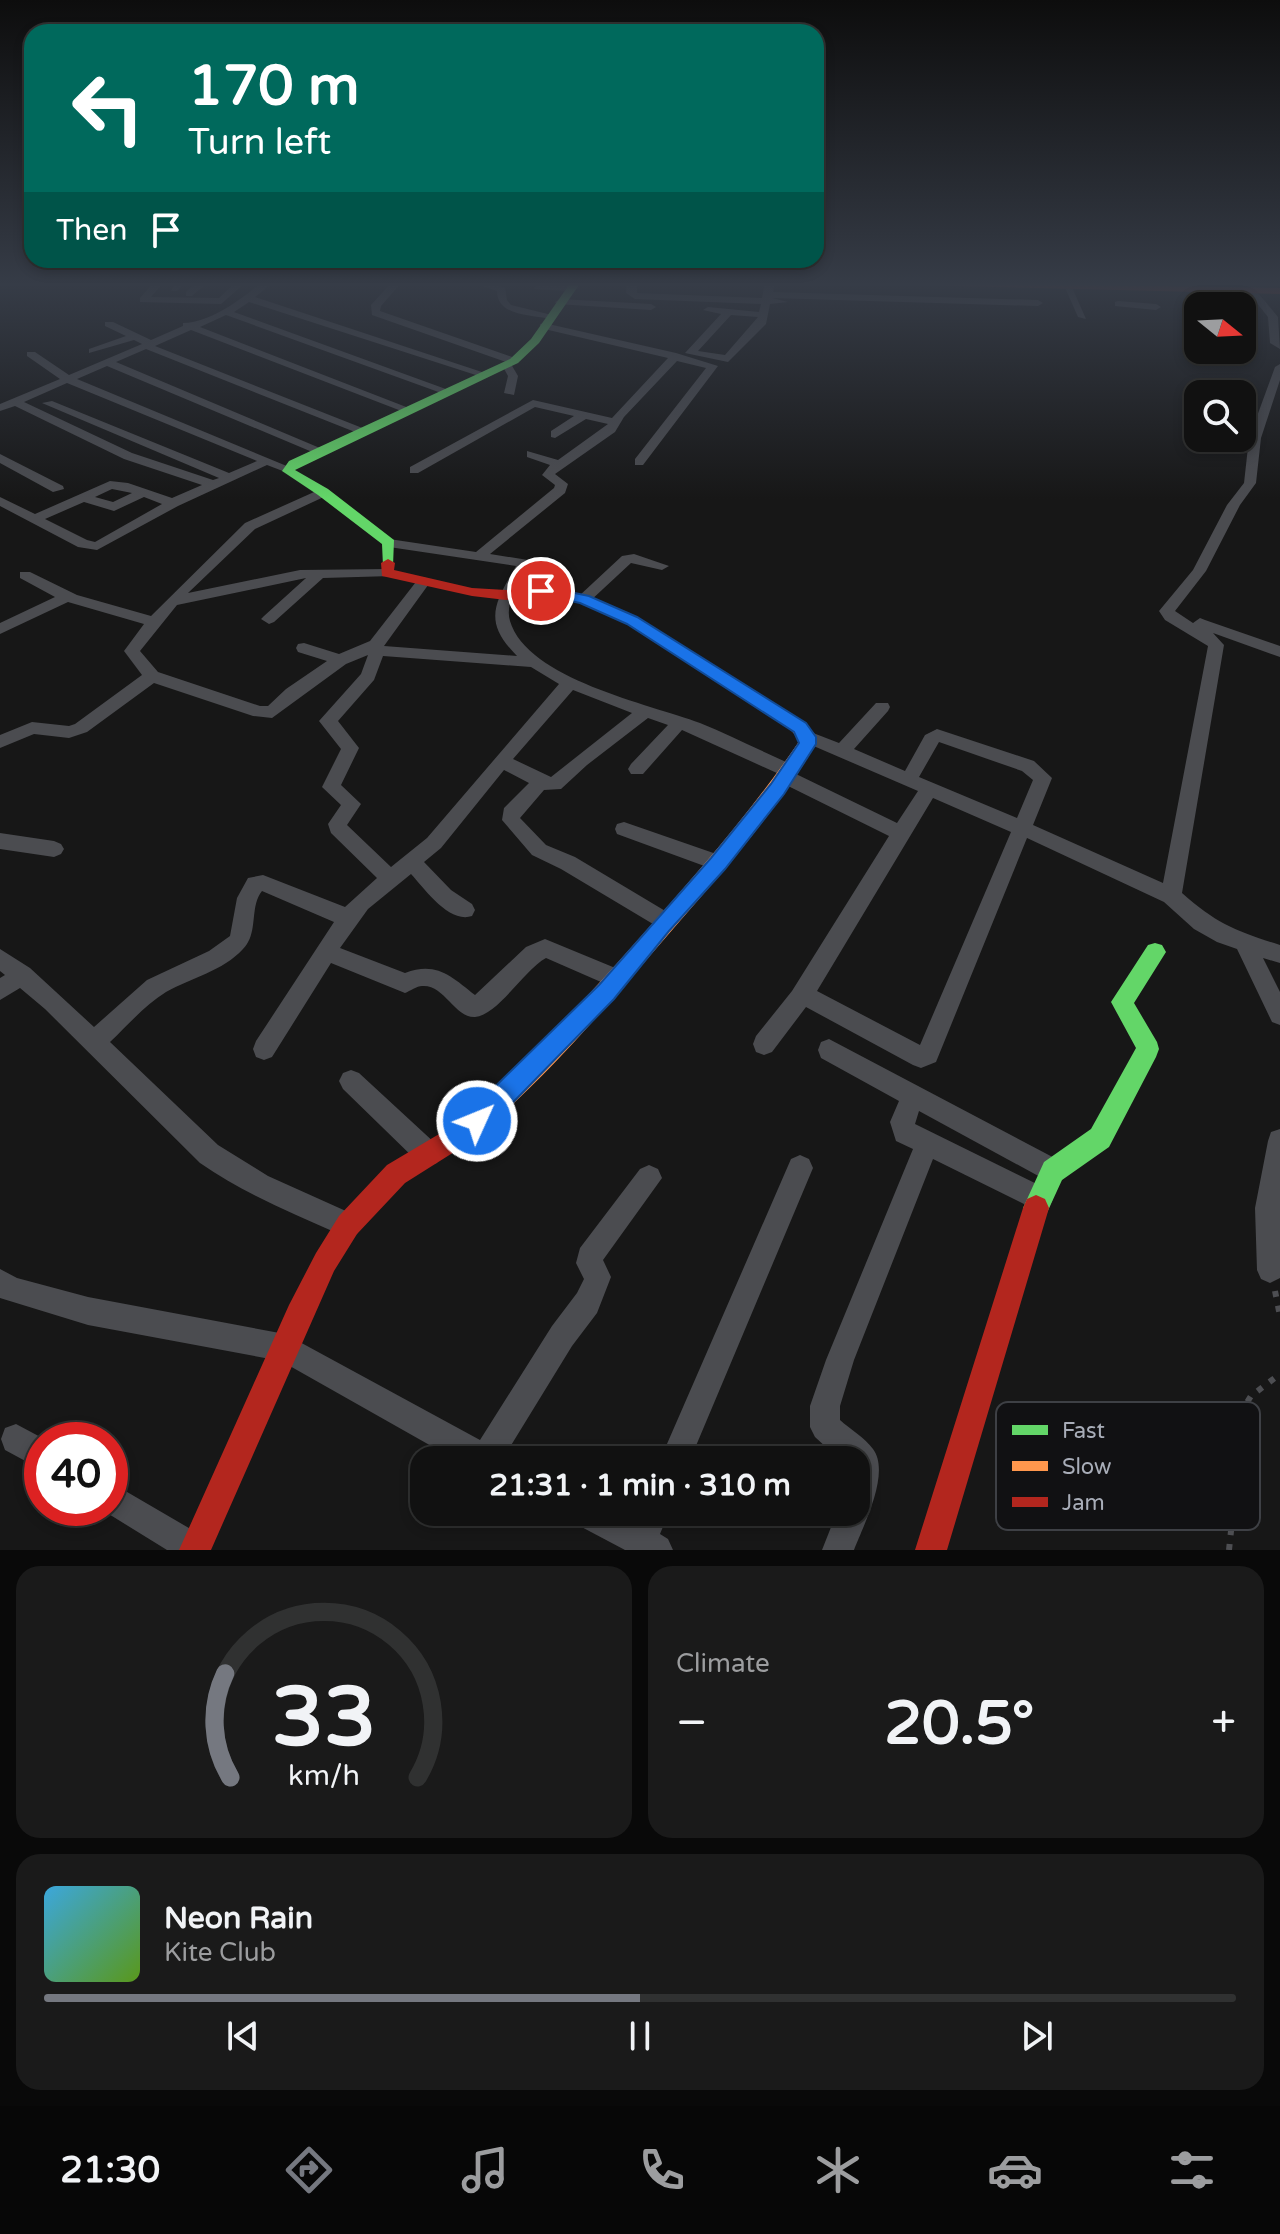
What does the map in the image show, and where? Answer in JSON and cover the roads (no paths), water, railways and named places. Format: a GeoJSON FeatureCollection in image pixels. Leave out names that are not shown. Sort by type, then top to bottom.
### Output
{"type":"FeatureCollection","features":[{"type":"Feature","properties":{"kind":"street"},"geometry":{"type":"LineString","coordinates":[[31,354],[69,380],[288,469],[389,543],[524,564],[506,595],[501,619],[518,651],[533,662],[571,681],[679,723],[788,774],[902,834]]}},
{"type":"Feature","properties":{"kind":"street"},"geometry":{"type":"LineString","coordinates":[[98,354],[321,451]]}},
{"type":"Feature","properties":{"kind":"street"},"geometry":{"type":"LineString","coordinates":[[0,408],[128,354]]}},
{"type":"Feature","properties":{"kind":"street"},"geometry":{"type":"LineString","coordinates":[[172,354],[364,431]]}},
{"type":"Feature","properties":{"kind":"street"},"geometry":{"type":"LineString","coordinates":[[251,354],[400,414]]}},
{"type":"Feature","properties":{"kind":"street"},"geometry":{"type":"LineString","coordinates":[[343,354],[448,392]]}},
{"type":"Feature","properties":{"kind":"street"},"geometry":{"type":"LineString","coordinates":[[422,354],[486,375]]}},
{"type":"Feature","properties":{"kind":"street"},"geometry":{"type":"LineString","coordinates":[[487,354],[511,363]]}},
{"type":"Feature","properties":{"kind":"street"},"geometry":{"type":"LineString","coordinates":[[288,469],[511,363],[518,354]]}},
{"type":"Feature","properties":{"kind":"street"},"geometry":{"type":"LineString","coordinates":[[639,462],[713,368],[710,364],[672,354]]}},
{"type":"Feature","properties":{"kind":"street"},"geometry":{"type":"LineString","coordinates":[[698,354],[728,359],[733,354]]}},
{"type":"Feature","properties":{"kind":"street"},"geometry":{"type":"LineString","coordinates":[[479,556],[562,488],[562,484],[548,475],[611,429],[676,356]]}},
{"type":"Feature","properties":{"kind":"street"},"geometry":{"type":"LineString","coordinates":[[510,393],[513,376],[511,363]]}},
{"type":"Feature","properties":{"kind":"street"},"geometry":{"type":"LineString","coordinates":[[1168,609],[1199,571],[1234,505],[1250,483],[1247,470],[1262,411],[1280,367]]}},
{"type":"Feature","properties":{"kind":"street"},"geometry":{"type":"LineString","coordinates":[[11,388],[79,432],[128,456],[214,485]]}},
{"type":"Feature","properties":{"kind":"street"},"geometry":{"type":"LineString","coordinates":[[24,399],[98,423],[231,478]]}},
{"type":"Feature","properties":{"kind":"street"},"geometry":{"type":"LineString","coordinates":[[414,470],[529,404],[542,403],[615,422]]}},
{"type":"Feature","properties":{"kind":"street"},"geometry":{"type":"LineString","coordinates":[[555,434],[585,414]]}},
{"type":"Feature","properties":{"kind":"street"},"geometry":{"type":"LineString","coordinates":[[79,432],[98,423]]}},
{"type":"Feature","properties":{"kind":"street"},"geometry":{"type":"LineString","coordinates":[[531,454],[561,465]]}},
{"type":"Feature","properties":{"kind":"street"},"geometry":{"type":"LineString","coordinates":[[0,458],[58,489]]}},
{"type":"Feature","properties":{"kind":"street"},"geometry":{"type":"LineString","coordinates":[[0,501],[83,544],[97,546],[173,503],[266,461]]}},
{"type":"Feature","properties":{"kind":"street"},"geometry":{"type":"LineString","coordinates":[[34,519],[110,485],[173,503]]}},
{"type":"Feature","properties":{"kind":"street"},"geometry":{"type":"LineString","coordinates":[[323,492],[250,526],[154,621],[137,640],[132,651],[152,676],[266,713],[272,712],[292,693],[340,660],[373,650],[533,662]]}},
{"type":"Feature","properties":{"kind":"street"},"geometry":{"type":"LineString","coordinates":[[83,497],[114,507],[143,493]]}},
{"type":"Feature","properties":{"kind":"street"},"geometry":{"type":"LineString","coordinates":[[387,573],[389,543]]}},
{"type":"Feature","properties":{"kind":"street"},"geometry":{"type":"LineString","coordinates":[[584,599],[627,559],[662,566]]}},
{"type":"Feature","properties":{"kind":"street"},"geometry":{"type":"LineString","coordinates":[[174,601],[300,574],[320,573],[387,573],[472,592],[506,595],[541,591],[584,599],[659,637],[800,728],[808,737],[1025,828],[1171,896],[1201,923],[1245,944],[1280,954]]}},
{"type":"Feature","properties":{"kind":"street"},"geometry":{"type":"LineString","coordinates":[[269,619],[320,573]]}},
{"type":"Feature","properties":{"kind":"street"},"geometry":{"type":"LineString","coordinates":[[25,575],[64,598],[154,621]]}},
{"type":"Feature","properties":{"kind":"street"},"geometry":{"type":"LineString","coordinates":[[390,879],[338,828],[337,824],[352,804],[331,787],[350,748],[328,721],[368,676],[373,650],[424,581]]}},
{"type":"Feature","properties":{"kind":"street"},"geometry":{"type":"LineString","coordinates":[[0,629],[64,598]]}},
{"type":"Feature","properties":{"kind":"street"},"geometry":{"type":"LineString","coordinates":[[1168,609],[1280,652]]}},
{"type":"Feature","properties":{"kind":"street"},"geometry":{"type":"LineString","coordinates":[[1168,609],[1170,617],[1210,638],[1216,645],[1171,896]]}},
{"type":"Feature","properties":{"kind":"street"},"geometry":{"type":"LineString","coordinates":[[304,648],[340,660]]}},
{"type":"Feature","properties":{"kind":"street"},"geometry":{"type":"LineString","coordinates":[[1,740],[32,728],[69,732],[81,728],[152,676]]}},
{"type":"Feature","properties":{"kind":"street"},"geometry":{"type":"LineString","coordinates":[[264,1049],[348,918],[434,843],[571,681]]}},
{"type":"Feature","properties":{"kind":"street"},"geometry":{"type":"LineString","coordinates":[[842,751],[882,707]]}},
{"type":"Feature","properties":{"kind":"street"},"geometry":{"type":"LineString","coordinates":[[502,761],[552,785],[558,783],[581,760],[646,711]]}},
{"type":"Feature","properties":{"kind":"street"},"geometry":{"type":"LineString","coordinates":[[637,769],[679,723]]}},
{"type":"Feature","properties":{"kind":"street"},"geometry":{"type":"LineString","coordinates":[[802,994],[884,1040],[926,1057],[1044,783],[1040,773],[1028,766],[937,735],[931,739],[909,779]]}},
{"type":"Feature","properties":{"kind":"street"},"geometry":{"type":"LineString","coordinates":[[128,1508],[195,1549],[325,1262],[348,1225],[396,1174],[447,1144],[477,1121],[547,1054],[718,863],[788,774],[807,744],[808,737]]}},
{"type":"Feature","properties":{"kind":"street"},"geometry":{"type":"LineString","coordinates":[[542,781],[511,813],[511,820],[539,850],[568,863],[665,921]]}},
{"type":"Feature","properties":{"kind":"street"},"geometry":{"type":"LineString","coordinates":[[764,1044],[802,994],[929,788]]}},
{"type":"Feature","properties":{"kind":"street"},"geometry":{"type":"LineString","coordinates":[[624,829],[718,863]]}},
{"type":"Feature","properties":{"kind":"street"},"geometry":{"type":"LineString","coordinates":[[0,841],[54,849]]}},
{"type":"Feature","properties":{"kind":"street"},"geometry":{"type":"LineString","coordinates":[[412,862],[444,896],[465,910]]}},
{"type":"Feature","properties":{"kind":"street"},"geometry":{"type":"LineString","coordinates":[[93,1042],[143,995],[226,951],[239,940],[243,934],[249,891],[255,884],[263,883],[348,918]]}},
{"type":"Feature","properties":{"kind":"street"},"geometry":{"type":"LineString","coordinates":[[1245,944],[1280,1015]]}},
{"type":"Feature","properties":{"kind":"street"},"geometry":{"type":"LineString","coordinates":[[326,952],[398,981],[410,983],[423,976],[444,983],[473,1007],[480,1005],[533,954],[545,948],[617,979]]}},
{"type":"Feature","properties":{"kind":"street"},"geometry":{"type":"LineString","coordinates":[[931,1550],[1040,1199],[1053,1171],[1100,1138],[1148,1049],[1144,1032],[1126,1013],[1122,1002],[1155,952]]}},
{"type":"Feature","properties":{"kind":"street"},"geometry":{"type":"LineString","coordinates":[[0,958],[93,1042],[173,1122],[233,1172],[348,1225]]}},
{"type":"Feature","properties":{"kind":"street"},"geometry":{"type":"LineString","coordinates":[[0,990],[22,975]]}},
{"type":"Feature","properties":{"kind":"street"},"geometry":{"type":"LineString","coordinates":[[829,1050],[1053,1171]]}},
{"type":"Feature","properties":{"kind":"street"},"geometry":{"type":"LineString","coordinates":[[351,1081],[428,1154]]}},
{"type":"Feature","properties":{"kind":"street"},"geometry":{"type":"LineString","coordinates":[[914,1096],[901,1127],[1040,1199]]}},
{"type":"Feature","properties":{"kind":"street"},"geometry":{"type":"LineString","coordinates":[[1270,1270],[1268,1208],[1280,1141]]}},
{"type":"Feature","properties":{"kind":"street"},"geometry":{"type":"LineString","coordinates":[[847,1446],[825,1427],[825,1406],[840,1360],[928,1142]]}},
{"type":"Feature","properties":{"kind":"street"},"geometry":{"type":"LineString","coordinates":[[681,1446],[800,1168]]}},
{"type":"Feature","properties":{"kind":"street"},"geometry":{"type":"LineString","coordinates":[[495,1446],[562,1336],[587,1303],[598,1277],[589,1263],[589,1257],[649,1178]]}},
{"type":"Feature","properties":{"kind":"street"},"geometry":{"type":"LineString","coordinates":[[0,1283],[12,1290],[88,1311],[285,1348],[461,1446]]}},
{"type":"Feature","properties":{"kind":"street"},"geometry":{"type":"LineString","coordinates":[[16,1439],[24,1444]]}},
{"type":"Feature","properties":{"kind":"street"},"geometry":{"type":"LineString","coordinates":[[611,1526],[649,1546],[651,1526]]}},
{"type":"Feature","properties":{"kind":"street"},"geometry":{"type":"LineString","coordinates":[[838,1550],[847,1526]]}}]}
